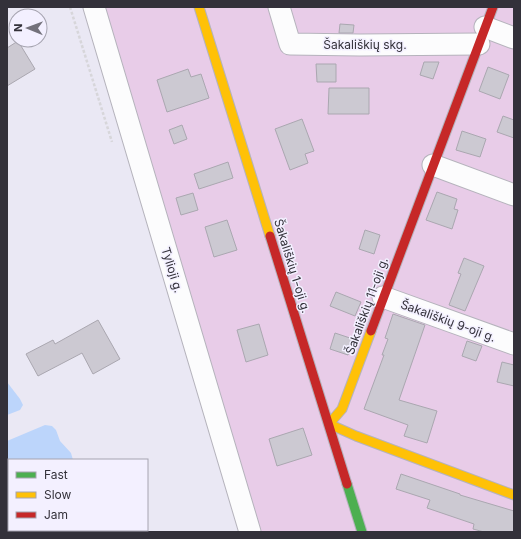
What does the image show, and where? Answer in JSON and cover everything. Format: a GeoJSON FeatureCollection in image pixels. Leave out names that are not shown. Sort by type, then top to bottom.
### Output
{"type":"FeatureCollection","features":[{"type":"Feature","properties":{"kind":"street","name":"Tylioji g."},"geometry":{"type":"LineString","coordinates":[[94,7],[250,532]]}},
{"type":"Feature","properties":{"kind":"street","name":"Šakališkių 1-oji g."},"geometry":{"type":"LineString","coordinates":[[200,7],[362,532]]}},
{"type":"Feature","properties":{"kind":"street","name":"Šakališkių skg."},"geometry":{"type":"LineString","coordinates":[[279,7],[290,44],[360,45],[482,35]]}},
{"type":"Feature","properties":{"kind":"street","name":"Šakališkių 11-oji g."},"geometry":{"type":"LineString","coordinates":[[329,424],[342,409],[432,165],[493,7]]}},
{"type":"Feature","properties":{"kind":"street"},"geometry":{"type":"LineString","coordinates":[[482,35],[514,38]]}},
{"type":"Feature","properties":{"kind":"street"},"geometry":{"type":"LineString","coordinates":[[432,165],[514,195]]}},
{"type":"Feature","properties":{"kind":"street","name":"Šakališkių 9-oji g."},"geometry":{"type":"LineString","coordinates":[[383,297],[514,344]]}},
{"type":"Feature","properties":{"kind":"street"},"geometry":{"type":"LineString","coordinates":[[329,424],[356,436],[514,495]]}},
{"type":"Feature","properties":{"kind":"shaded area"},"geometry":{"type":"Polygon","coordinates":[[[94,7],[514,7],[514,532],[250,532],[94,7]]]}},
{"type":"Feature","properties":{"kind":"water"},"geometry":{"type":"Polygon","coordinates":[[[7,382],[23,405],[20,410],[7,415],[7,382]]]}},
{"type":"Feature","properties":{"kind":"water"},"geometry":{"type":"Polygon","coordinates":[[[45,425],[52,426],[56,430],[60,441],[71,453],[73,459],[8,459],[8,476],[7,441],[45,425]]]}},
{"type":"Feature","properties":{"kind":"building"},"geometry":{"type":"Polygon","coordinates":[[[340,24],[354,25],[353,33],[339,33],[340,24]]]}},
{"type":"Feature","properties":{"kind":"building"},"geometry":{"type":"Polygon","coordinates":[[[7,48],[22,48],[35,69],[7,86],[7,48]]]}},
{"type":"Feature","properties":{"kind":"building"},"geometry":{"type":"Polygon","coordinates":[[[424,62],[439,62],[433,79],[420,75],[424,62]]]}},
{"type":"Feature","properties":{"kind":"building"},"geometry":{"type":"Polygon","coordinates":[[[316,64],[336,64],[336,82],[317,82],[316,64]]]}},
{"type":"Feature","properties":{"kind":"building"},"geometry":{"type":"Polygon","coordinates":[[[488,67],[509,75],[500,99],[479,91],[488,67]]]}},
{"type":"Feature","properties":{"kind":"building"},"geometry":{"type":"Polygon","coordinates":[[[188,69],[191,77],[201,74],[209,98],[167,112],[157,80],[188,69]]]}},
{"type":"Feature","properties":{"kind":"building"},"geometry":{"type":"Polygon","coordinates":[[[329,88],[369,88],[369,114],[328,114],[329,88]]]}},
{"type":"Feature","properties":{"kind":"building"},"geometry":{"type":"Polygon","coordinates":[[[503,116],[514,120],[514,138],[497,132],[503,116]]]}},
{"type":"Feature","properties":{"kind":"building"},"geometry":{"type":"Polygon","coordinates":[[[302,119],[314,151],[305,154],[308,163],[290,170],[275,129],[302,119]]]}},
{"type":"Feature","properties":{"kind":"building"},"geometry":{"type":"Polygon","coordinates":[[[182,125],[187,139],[174,144],[169,130],[182,125]]]}},
{"type":"Feature","properties":{"kind":"building"},"geometry":{"type":"Polygon","coordinates":[[[462,131],[486,139],[480,157],[456,150],[462,131]]]}},
{"type":"Feature","properties":{"kind":"building"},"geometry":{"type":"Polygon","coordinates":[[[228,162],[233,178],[199,189],[194,174],[228,162]]]}},
{"type":"Feature","properties":{"kind":"building"},"geometry":{"type":"Polygon","coordinates":[[[437,192],[457,199],[454,209],[458,210],[452,229],[426,220],[437,192]]]}},
{"type":"Feature","properties":{"kind":"building"},"geometry":{"type":"Polygon","coordinates":[[[193,193],[198,210],[181,215],[176,198],[193,193]]]}},
{"type":"Feature","properties":{"kind":"building"},"geometry":{"type":"Polygon","coordinates":[[[227,220],[237,250],[214,257],[205,227],[227,220]]]}},
{"type":"Feature","properties":{"kind":"building"},"geometry":{"type":"Polygon","coordinates":[[[365,230],[380,235],[374,254],[359,249],[365,230]]]}},
{"type":"Feature","properties":{"kind":"building"},"geometry":{"type":"Polygon","coordinates":[[[464,258],[484,266],[465,311],[449,305],[461,274],[458,273],[464,258]]]}},
{"type":"Feature","properties":{"kind":"building"},"geometry":{"type":"Polygon","coordinates":[[[336,292],[361,302],[355,316],[330,306],[336,292]]]}},
{"type":"Feature","properties":{"kind":"building"},"geometry":{"type":"Polygon","coordinates":[[[393,314],[425,325],[399,400],[437,411],[427,443],[404,436],[408,425],[364,409],[384,355],[382,355],[388,339],[385,338],[393,314]]]}},
{"type":"Feature","properties":{"kind":"building"},"geometry":{"type":"Polygon","coordinates":[[[98,320],[120,359],[93,374],[82,353],[38,376],[26,354],[53,340],[55,344],[98,320]]]}},
{"type":"Feature","properties":{"kind":"building"},"geometry":{"type":"Polygon","coordinates":[[[259,324],[268,355],[246,362],[237,330],[259,324]]]}},
{"type":"Feature","properties":{"kind":"building"},"geometry":{"type":"Polygon","coordinates":[[[335,333],[353,339],[348,355],[330,349],[335,333]]]}},
{"type":"Feature","properties":{"kind":"building"},"geometry":{"type":"Polygon","coordinates":[[[467,341],[482,346],[476,361],[462,356],[467,341]]]}},
{"type":"Feature","properties":{"kind":"building"},"geometry":{"type":"Polygon","coordinates":[[[502,362],[514,365],[514,386],[497,382],[502,362]]]}},
{"type":"Feature","properties":{"kind":"building"},"geometry":{"type":"Polygon","coordinates":[[[303,428],[312,455],[277,466],[269,439],[303,428]]]}},
{"type":"Feature","properties":{"kind":"building"},"geometry":{"type":"Polygon","coordinates":[[[401,474],[460,495],[514,511],[514,532],[484,532],[473,529],[474,524],[427,508],[430,500],[396,489],[401,474]]]}},
{"type":"Feature","properties":{"kind":"traffic: fast"},"geometry":{"type":"LineString","coordinates":[[347,484],[362,532]]}},
{"type":"Feature","properties":{"kind":"traffic: slow"},"geometry":{"type":"LineString","coordinates":[[199,7],[270,236]]}},
{"type":"Feature","properties":{"kind":"traffic: slow"},"geometry":{"type":"LineString","coordinates":[[371,331],[342,409],[329,424],[356,436],[514,495]]}},
{"type":"Feature","properties":{"kind":"traffic: jam"},"geometry":{"type":"LineString","coordinates":[[371,331],[493,7]]}},
{"type":"Feature","properties":{"kind":"traffic: jam"},"geometry":{"type":"LineString","coordinates":[[270,236],[347,484]]}}]}
